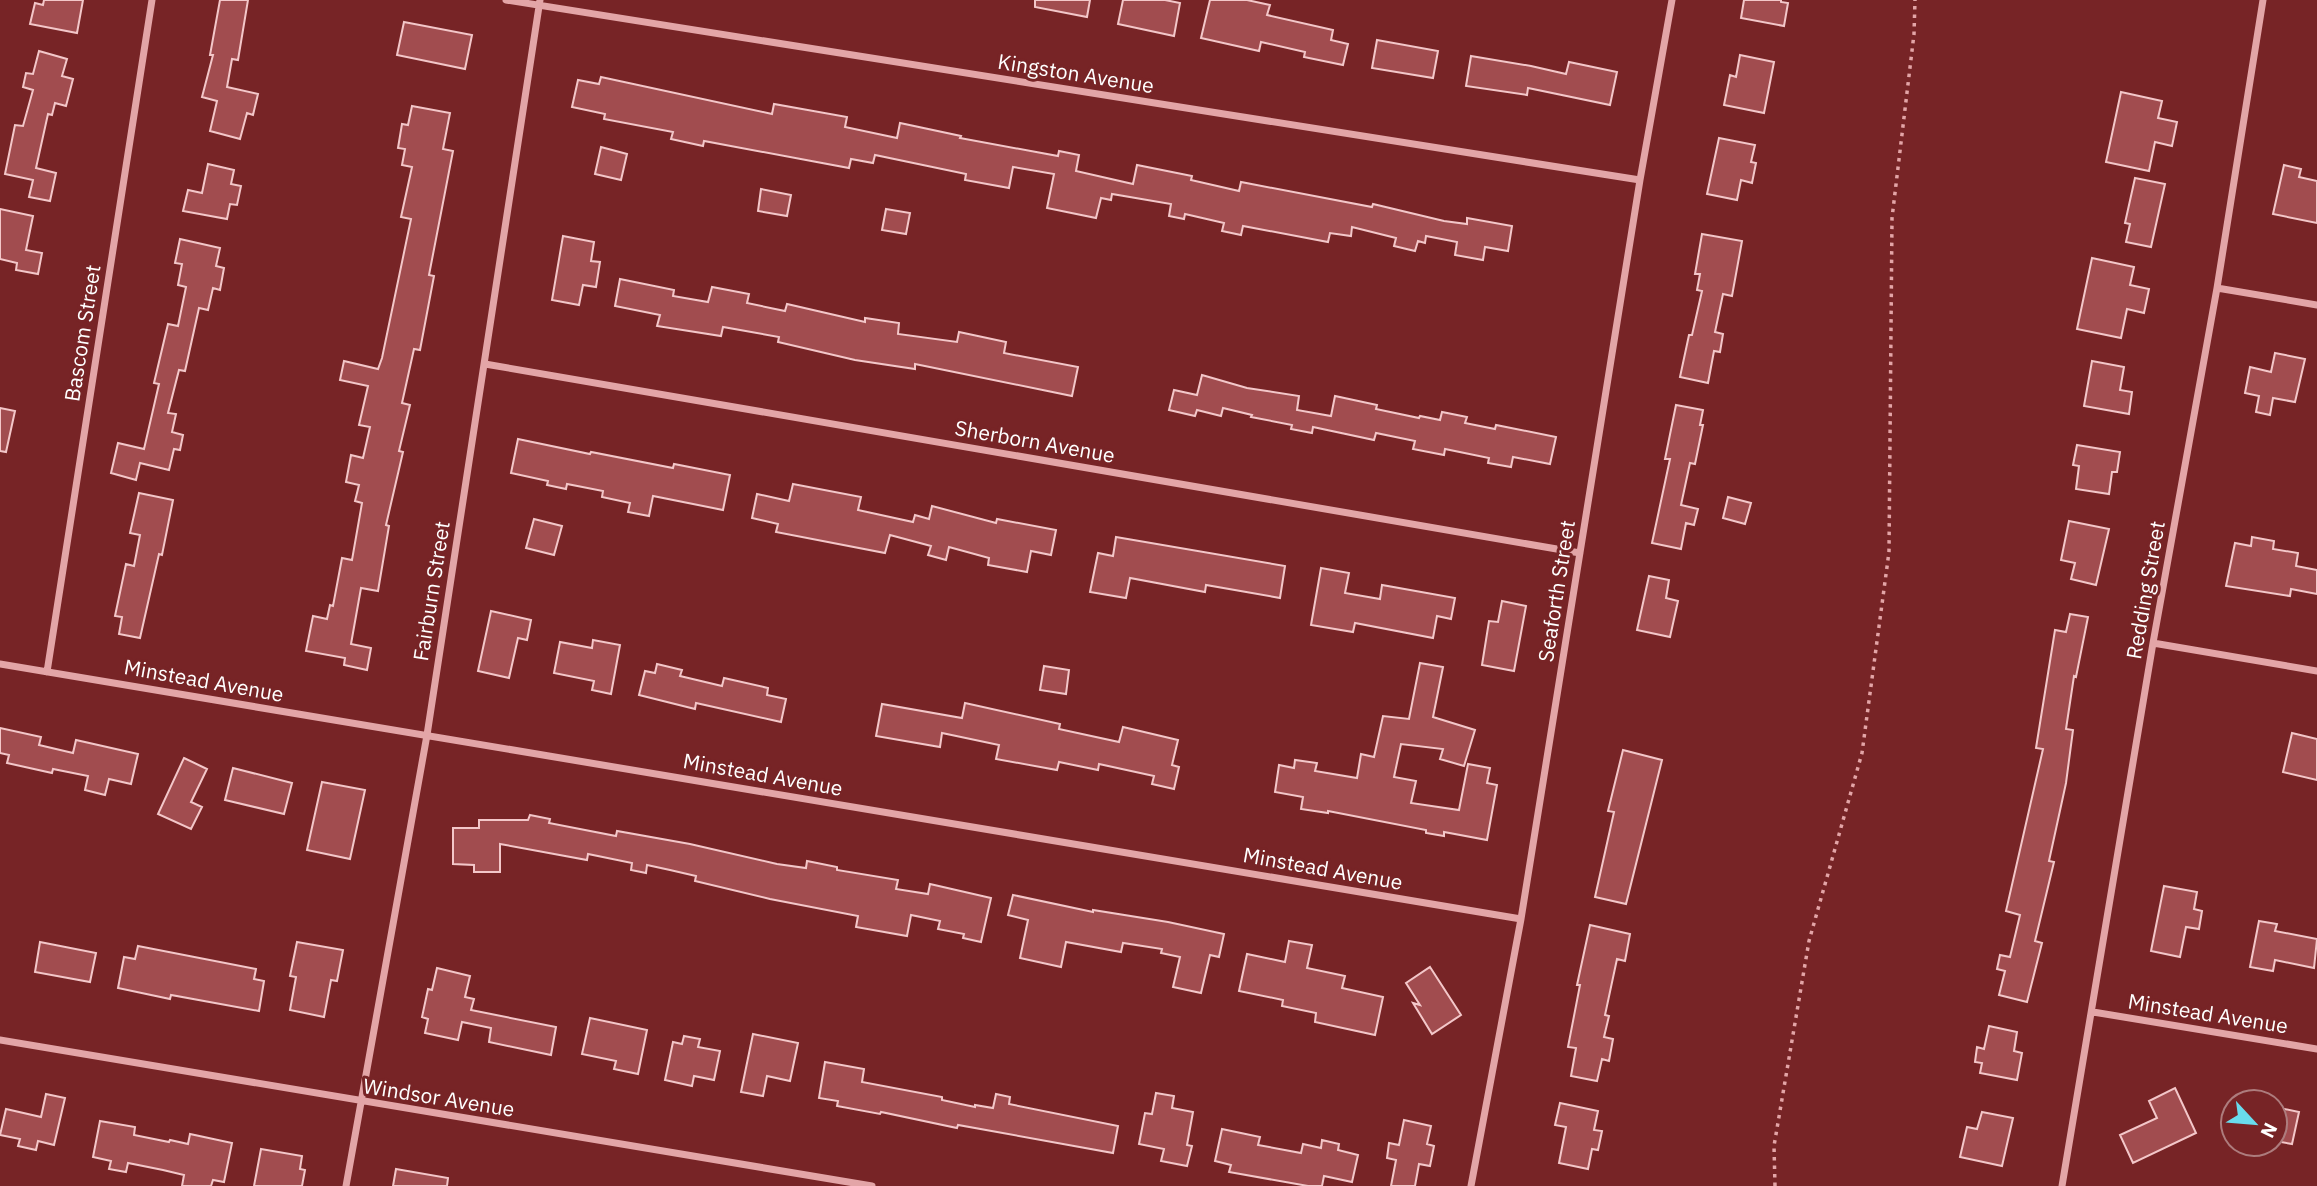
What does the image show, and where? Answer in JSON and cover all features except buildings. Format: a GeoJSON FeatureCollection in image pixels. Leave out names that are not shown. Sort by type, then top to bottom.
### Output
{"type":"FeatureCollection","features":[{"type":"Feature","properties":{"kind":"street","name":"Bascom Street"},"geometry":{"type":"LineString","coordinates":[[47,672],[152,0]]}},
{"type":"Feature","properties":{"kind":"street","name":"Kingston Avenue"},"geometry":{"type":"LineString","coordinates":[[506,0],[539,3],[1640,180]]}},
{"type":"Feature","properties":{"kind":"street","name":"Seaforth Street"},"geometry":{"type":"LineString","coordinates":[[1471,1186],[1521,919],[1640,180],[1672,0]]}},
{"type":"Feature","properties":{"kind":"street","name":"Redding Street"},"geometry":{"type":"LineString","coordinates":[[2062,1186],[2153,643],[2217,288],[2263,0]]}},
{"type":"Feature","properties":{"kind":"street","name":"Fairburn Street"},"geometry":{"type":"LineString","coordinates":[[346,1186],[427,735],[539,3]]}},
{"type":"Feature","properties":{"kind":"street"},"geometry":{"type":"LineString","coordinates":[[2217,288],[2317,304]]}},
{"type":"Feature","properties":{"kind":"street","name":"Sherborn Avenue"},"geometry":{"type":"LineString","coordinates":[[485,364],[1580,553]]}},
{"type":"Feature","properties":{"kind":"street"},"geometry":{"type":"LineString","coordinates":[[2153,643],[2317,671]]}},
{"type":"Feature","properties":{"kind":"street","name":"Minstead Avenue"},"geometry":{"type":"LineString","coordinates":[[0,664],[1521,919]]}},
{"type":"Feature","properties":{"kind":"street","name":"Minstead Avenue"},"geometry":{"type":"LineString","coordinates":[[2093,1012],[2317,1049]]}},
{"type":"Feature","properties":{"kind":"street","name":"Windsor Avenue"},"geometry":{"type":"LineString","coordinates":[[0,1040],[872,1186]]}},
{"type":"Feature","properties":{"kind":"path"},"geometry":{"type":"LineString","coordinates":[[1775,1186],[1774,1146],[1809,941],[1862,753],[1889,552],[1892,218],[1914,34],[1915,0]]}}]}
